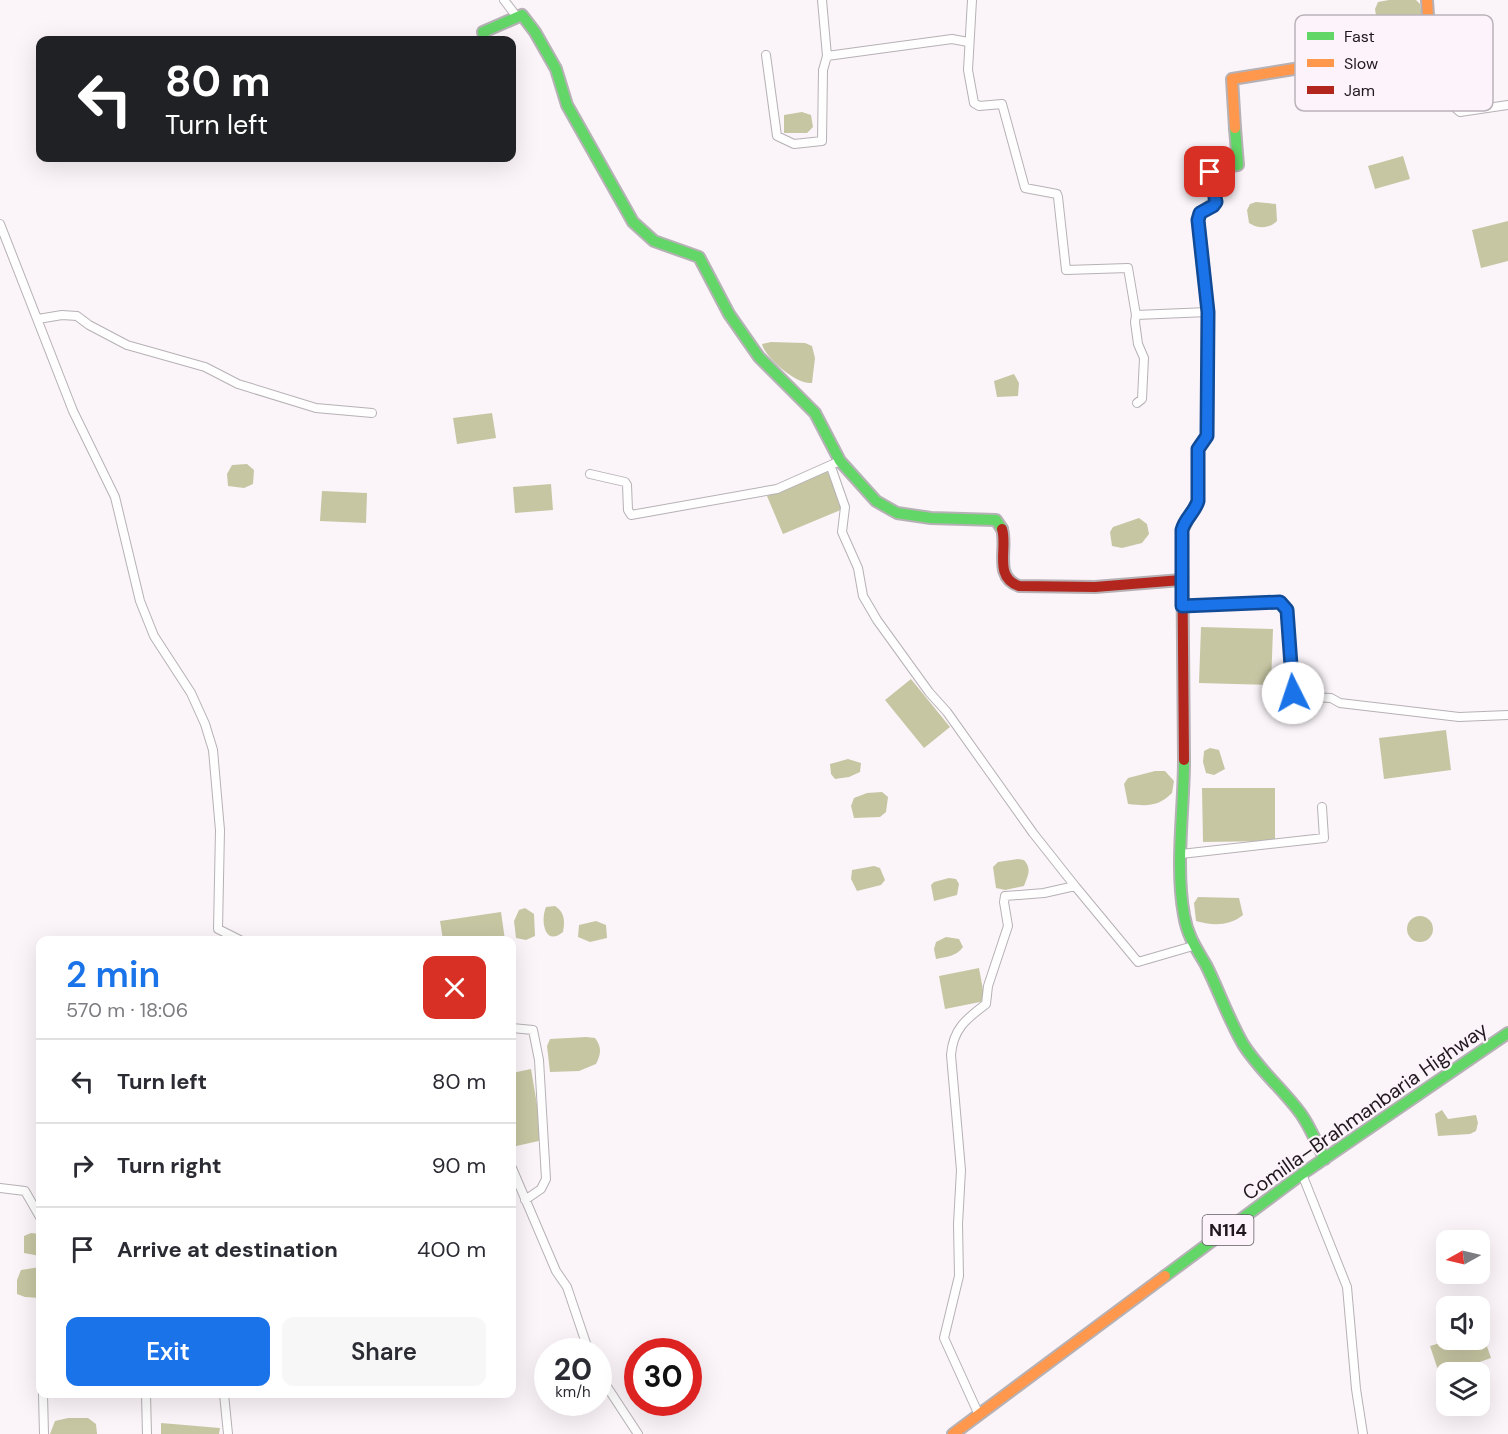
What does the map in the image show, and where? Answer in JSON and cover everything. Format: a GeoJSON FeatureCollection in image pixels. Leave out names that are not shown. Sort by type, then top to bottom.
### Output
{"type":"FeatureCollection","features":[{"type":"Feature","properties":{"kind":"main road"},"geometry":{"type":"LineString","coordinates":[[1427,0],[1428,15]]}},
{"type":"Feature","properties":{"kind":"main road"},"geometry":{"type":"LineString","coordinates":[[484,36],[483,32],[522,15],[535,32],[556,69],[567,105],[633,222],[654,240],[699,257],[729,314],[759,357],[815,413],[836,464],[876,501],[897,513],[931,518],[996,520],[1002,525],[1004,533],[1003,571],[1014,585],[1056,588],[1124,586],[1181,580]]}},
{"type":"Feature","properties":{"kind":"main road"},"geometry":{"type":"LineString","coordinates":[[1295,69],[1232,79],[1238,165],[1210,169],[1216,202],[1200,213],[1198,220],[1208,312],[1207,436],[1198,449],[1197,506],[1185,520],[1182,530],[1184,766],[1181,854],[1183,913],[1193,946],[1206,966],[1219,998],[1244,1045],[1269,1078],[1302,1115],[1325,1159]]}},
{"type":"Feature","properties":{"kind":"main road","name":"Comilla–Brahmanbaria Highway"},"geometry":{"type":"LineString","coordinates":[[953,1434],[1302,1174],[1508,1033]]}},
{"type":"Feature","properties":{"kind":"street"},"geometry":{"type":"LineString","coordinates":[[504,0],[517,17]]}},
{"type":"Feature","properties":{"kind":"street"},"geometry":{"type":"LineString","coordinates":[[766,55],[777,136],[794,144],[822,141],[823,70],[828,56],[822,0]]}},
{"type":"Feature","properties":{"kind":"street"},"geometry":{"type":"LineString","coordinates":[[972,0],[968,70],[974,103],[979,106],[1002,104],[1025,188],[1057,194],[1066,270],[1125,266],[1128,268],[1137,315],[1135,322],[1138,344],[1144,358],[1142,399],[1137,403]]}},
{"type":"Feature","properties":{"kind":"street"},"geometry":{"type":"LineString","coordinates":[[828,56],[952,39],[968,42]]}},
{"type":"Feature","properties":{"kind":"street"},"geometry":{"type":"LineString","coordinates":[[1493,107],[1508,105]]}},
{"type":"Feature","properties":{"kind":"street"},"geometry":{"type":"LineString","coordinates":[[0,224],[73,411],[115,497],[140,602],[154,636],[191,693],[205,724],[213,750],[220,830],[218,929],[232,936]]}},
{"type":"Feature","properties":{"kind":"street"},"geometry":{"type":"LineString","coordinates":[[1137,315],[1208,312]]}},
{"type":"Feature","properties":{"kind":"street"},"geometry":{"type":"LineString","coordinates":[[38,319],[62,315],[77,316],[89,326],[127,345],[205,367],[238,384],[316,408],[372,413]]}},
{"type":"Feature","properties":{"kind":"street"},"geometry":{"type":"LineString","coordinates":[[590,474],[625,482],[628,510],[631,515],[777,489],[836,464],[845,507],[842,532],[858,568],[863,596],[929,692],[948,712],[1033,833],[1138,962],[1193,946]]}},
{"type":"Feature","properties":{"kind":"street"},"geometry":{"type":"LineString","coordinates":[[1182,606],[1280,602],[1284,605],[1287,610],[1293,696],[1331,698],[1340,703],[1459,717],[1508,715]]}},
{"type":"Feature","properties":{"kind":"street"},"geometry":{"type":"LineString","coordinates":[[1181,854],[1324,838],[1322,807]]}},
{"type":"Feature","properties":{"kind":"street"},"geometry":{"type":"LineString","coordinates":[[979,1414],[945,1338],[959,1276],[961,1170],[951,1055],[952,1040],[956,1031],[986,1004],[988,986],[1008,927],[1005,896],[1044,893],[1075,886]]}},
{"type":"Feature","properties":{"kind":"street"},"geometry":{"type":"LineString","coordinates":[[516,1028],[533,1030],[539,1059],[546,1179],[542,1189],[525,1200]]}},
{"type":"Feature","properties":{"kind":"street"},"geometry":{"type":"LineString","coordinates":[[1302,1174],[1347,1287],[1356,1389],[1363,1434]]}},
{"type":"Feature","properties":{"kind":"street"},"geometry":{"type":"LineString","coordinates":[[516,1178],[556,1271],[567,1287],[584,1338]]}},
{"type":"Feature","properties":{"kind":"street"},"geometry":{"type":"LineString","coordinates":[[0,1188],[25,1191],[36,1210]]}},
{"type":"Feature","properties":{"kind":"street"},"geometry":{"type":"LineString","coordinates":[[612,1394],[638,1434]]}},
{"type":"Feature","properties":{"kind":"street"},"geometry":{"type":"LineString","coordinates":[[43,1398],[44,1434]]}},
{"type":"Feature","properties":{"kind":"street"},"geometry":{"type":"LineString","coordinates":[[146,1398],[147,1434]]}},
{"type":"Feature","properties":{"kind":"street"},"geometry":{"type":"LineString","coordinates":[[224,1398],[228,1434]]}},
{"type":"Feature","properties":{"kind":"shaded area"},"geometry":{"type":"Polygon","coordinates":[[[1416,0],[1420,4],[1422,15],[1376,15],[1375,9],[1378,2],[1416,0]]]}},
{"type":"Feature","properties":{"kind":"shaded area"},"geometry":{"type":"Polygon","coordinates":[[[802,112],[811,115],[813,127],[807,133],[784,133],[784,115],[802,112]]]}},
{"type":"Feature","properties":{"kind":"shaded area"},"geometry":{"type":"Polygon","coordinates":[[[1403,156],[1410,179],[1375,189],[1368,166],[1403,156]]]}},
{"type":"Feature","properties":{"kind":"shaded area"},"geometry":{"type":"Polygon","coordinates":[[[1256,202],[1276,204],[1277,221],[1271,226],[1263,227],[1249,223],[1247,210],[1250,204],[1256,202]]]}},
{"type":"Feature","properties":{"kind":"shaded area"},"geometry":{"type":"Polygon","coordinates":[[[1508,221],[1508,261],[1481,268],[1472,230],[1508,221]]]}},
{"type":"Feature","properties":{"kind":"shaded area"},"geometry":{"type":"Polygon","coordinates":[[[805,343],[812,346],[815,358],[812,383],[798,380],[775,363],[762,344],[805,343]]]}},
{"type":"Feature","properties":{"kind":"shaded area"},"geometry":{"type":"Polygon","coordinates":[[[1014,374],[1019,383],[1018,396],[997,397],[994,381],[1014,374]]]}},
{"type":"Feature","properties":{"kind":"shaded area"},"geometry":{"type":"Polygon","coordinates":[[[492,413],[496,438],[457,444],[453,418],[492,413]]]}},
{"type":"Feature","properties":{"kind":"shaded area"},"geometry":{"type":"Polygon","coordinates":[[[247,464],[254,470],[253,484],[244,488],[228,486],[227,474],[232,465],[247,464]]]}},
{"type":"Feature","properties":{"kind":"shaded area"},"geometry":{"type":"Polygon","coordinates":[[[827,471],[843,509],[783,534],[767,496],[827,471]]]}},
{"type":"Feature","properties":{"kind":"shaded area"},"geometry":{"type":"Polygon","coordinates":[[[551,484],[553,510],[515,513],[513,487],[551,484]]]}},
{"type":"Feature","properties":{"kind":"shaded area"},"geometry":{"type":"Polygon","coordinates":[[[322,491],[367,493],[366,523],[320,521],[322,491]]]}},
{"type":"Feature","properties":{"kind":"shaded area"},"geometry":{"type":"Polygon","coordinates":[[[1139,518],[1147,524],[1149,534],[1142,543],[1122,548],[1112,546],[1110,532],[1113,527],[1139,518]]]}},
{"type":"Feature","properties":{"kind":"shaded area"},"geometry":{"type":"Polygon","coordinates":[[[1201,627],[1273,629],[1271,685],[1199,683],[1201,627]]]}},
{"type":"Feature","properties":{"kind":"shaded area"},"geometry":{"type":"Polygon","coordinates":[[[911,679],[950,727],[924,748],[885,700],[911,679]]]}},
{"type":"Feature","properties":{"kind":"shaded area"},"geometry":{"type":"Polygon","coordinates":[[[1446,730],[1451,770],[1384,779],[1379,738],[1446,730]]]}},
{"type":"Feature","properties":{"kind":"shaded area"},"geometry":{"type":"Polygon","coordinates":[[[1210,748],[1219,750],[1225,769],[1214,775],[1206,773],[1203,762],[1204,751],[1210,748]]]}},
{"type":"Feature","properties":{"kind":"shaded area"},"geometry":{"type":"Polygon","coordinates":[[[848,759],[861,763],[860,772],[849,777],[835,779],[831,774],[830,764],[848,759]]]}},
{"type":"Feature","properties":{"kind":"shaded area"},"geometry":{"type":"Polygon","coordinates":[[[1155,771],[1165,771],[1174,781],[1172,793],[1162,801],[1152,804],[1128,804],[1124,784],[1128,778],[1155,771]]]}},
{"type":"Feature","properties":{"kind":"shaded area"},"geometry":{"type":"Polygon","coordinates":[[[1202,788],[1275,788],[1275,841],[1203,842],[1202,788]]]}},
{"type":"Feature","properties":{"kind":"shaded area"},"geometry":{"type":"Polygon","coordinates":[[[882,792],[888,797],[886,812],[880,817],[854,818],[851,806],[854,798],[867,793],[882,792]]]}},
{"type":"Feature","properties":{"kind":"shaded area"},"geometry":{"type":"Polygon","coordinates":[[[1024,860],[1028,866],[1024,886],[1005,890],[996,888],[993,867],[998,862],[1024,860]]]}},
{"type":"Feature","properties":{"kind":"shaded area"},"geometry":{"type":"Polygon","coordinates":[[[874,866],[880,868],[885,880],[881,885],[857,891],[851,879],[852,870],[874,866]]]}},
{"type":"Feature","properties":{"kind":"shaded area"},"geometry":{"type":"Polygon","coordinates":[[[949,878],[956,879],[959,884],[957,895],[934,901],[931,885],[949,878]]]}},
{"type":"Feature","properties":{"kind":"shaded area"},"geometry":{"type":"Polygon","coordinates":[[[1198,897],[1239,898],[1243,915],[1238,919],[1221,924],[1196,921],[1194,903],[1198,897]]]}},
{"type":"Feature","properties":{"kind":"shaded area"},"geometry":{"type":"Polygon","coordinates":[[[555,906],[562,914],[564,928],[563,932],[557,936],[552,936],[548,934],[544,925],[544,913],[546,907],[555,906]]]}},
{"type":"Feature","properties":{"kind":"shaded area"},"geometry":{"type":"Polygon","coordinates":[[[525,908],[534,914],[535,936],[526,940],[516,938],[514,921],[519,910],[525,908]]]}},
{"type":"Feature","properties":{"kind":"shaded area"},"geometry":{"type":"Polygon","coordinates":[[[501,912],[504,936],[442,936],[440,921],[501,912]]]}},
{"type":"Feature","properties":{"kind":"shaded area"},"geometry":{"type":"Polygon","coordinates":[[[1420,916],[1429,920],[1433,929],[1429,938],[1420,942],[1411,938],[1407,929],[1411,920],[1420,916]]]}},
{"type":"Feature","properties":{"kind":"shaded area"},"geometry":{"type":"Polygon","coordinates":[[[596,921],[606,925],[607,938],[590,942],[578,937],[579,925],[596,921]]]}},
{"type":"Feature","properties":{"kind":"shaded area"},"geometry":{"type":"Polygon","coordinates":[[[946,937],[959,939],[963,947],[954,954],[936,959],[934,949],[936,942],[946,937]]]}},
{"type":"Feature","properties":{"kind":"shaded area"},"geometry":{"type":"Polygon","coordinates":[[[979,968],[985,1001],[945,1009],[939,976],[979,968]]]}},
{"type":"Feature","properties":{"kind":"shaded area"},"geometry":{"type":"Polygon","coordinates":[[[595,1038],[599,1044],[600,1054],[596,1064],[579,1071],[550,1072],[547,1046],[550,1039],[595,1038]]]}},
{"type":"Feature","properties":{"kind":"shaded area"},"geometry":{"type":"Polygon","coordinates":[[[531,1069],[543,1140],[516,1146],[516,1072],[531,1069]]]}},
{"type":"Feature","properties":{"kind":"shaded area"},"geometry":{"type":"Polygon","coordinates":[[[1442,1110],[1448,1119],[1476,1115],[1478,1123],[1476,1131],[1470,1134],[1438,1136],[1435,1114],[1442,1110]]]}},
{"type":"Feature","properties":{"kind":"shaded area"},"geometry":{"type":"Polygon","coordinates":[[[36,1234],[36,1255],[24,1253],[24,1236],[36,1234]]]}},
{"type":"Feature","properties":{"kind":"shaded area"},"geometry":{"type":"Polygon","coordinates":[[[36,1268],[36,1298],[17,1294],[17,1280],[21,1270],[36,1268]]]}},
{"type":"Feature","properties":{"kind":"shaded area"},"geometry":{"type":"Polygon","coordinates":[[[1436,1344],[1436,1350],[1488,1350],[1491,1358],[1480,1362],[1436,1362],[1436,1364],[1430,1346],[1436,1344]]]}},
{"type":"Feature","properties":{"kind":"shaded area"},"geometry":{"type":"Polygon","coordinates":[[[68,1418],[88,1418],[96,1424],[97,1434],[50,1434],[55,1421],[68,1418]]]}},
{"type":"Feature","properties":{"kind":"shaded area"},"geometry":{"type":"Polygon","coordinates":[[[161,1423],[220,1428],[219,1434],[161,1434],[161,1423]]]}},
{"type":"Feature","properties":{"kind":"traffic: fast"},"geometry":{"type":"LineString","coordinates":[[484,36],[483,32],[522,15],[535,32],[556,69],[567,105],[633,222],[654,241],[699,257],[729,314],[759,357],[815,413],[840,461],[876,501],[897,513],[931,518],[996,520],[1002,529]]}},
{"type":"Feature","properties":{"kind":"traffic: fast"},"geometry":{"type":"LineString","coordinates":[[1198,458],[1198,449],[1207,436],[1208,312],[1198,220],[1200,213],[1216,202],[1210,169],[1238,165],[1235,128]]}},
{"type":"Feature","properties":{"kind":"traffic: fast"},"geometry":{"type":"LineString","coordinates":[[1184,760],[1180,877],[1187,929],[1243,1044],[1256,1063],[1301,1114],[1325,1159]]}},
{"type":"Feature","properties":{"kind":"traffic: fast"},"geometry":{"type":"LineString","coordinates":[[1165,1276],[1302,1174],[1508,1033]]}},
{"type":"Feature","properties":{"kind":"traffic: slow"},"geometry":{"type":"LineString","coordinates":[[1427,0],[1428,15]]}},
{"type":"Feature","properties":{"kind":"traffic: slow"},"geometry":{"type":"LineString","coordinates":[[1235,128],[1232,79],[1295,69]]}},
{"type":"Feature","properties":{"kind":"traffic: slow"},"geometry":{"type":"LineString","coordinates":[[953,1434],[1165,1276]]}},
{"type":"Feature","properties":{"kind":"traffic: jam"},"geometry":{"type":"LineString","coordinates":[[1184,760],[1182,530],[1198,501],[1198,458]]}},
{"type":"Feature","properties":{"kind":"traffic: jam"},"geometry":{"type":"LineString","coordinates":[[1002,529],[1006,576],[1019,586],[1095,587],[1181,580]]}},
{"type":"Feature","properties":{"kind":"route"},"geometry":{"type":"LineString","coordinates":[[1210,172],[1216,202],[1200,213],[1198,220],[1208,312],[1207,436],[1198,449],[1197,506],[1185,520],[1182,530],[1182,606],[1280,602],[1284,605],[1287,610],[1293,693]]}}]}
